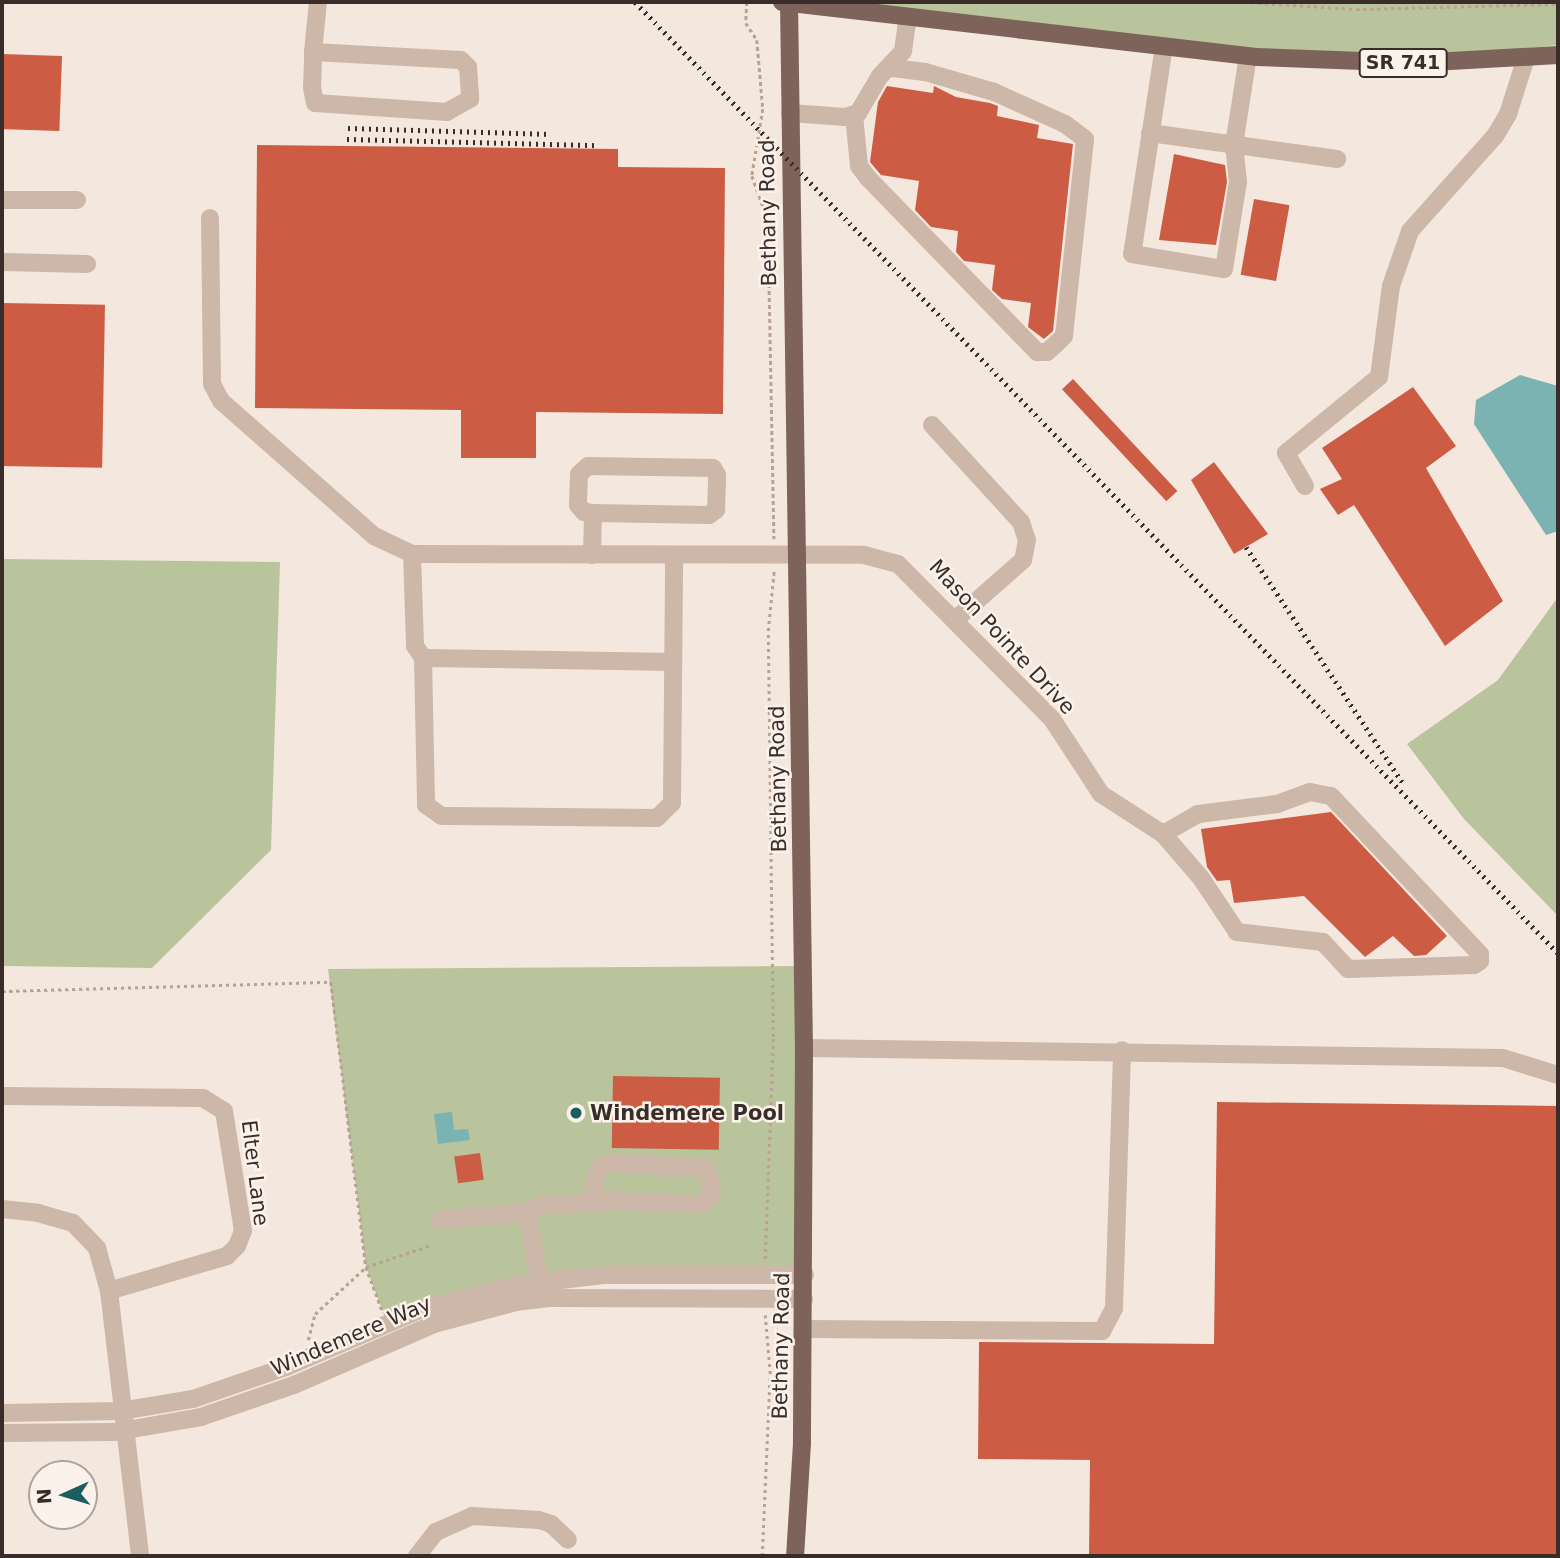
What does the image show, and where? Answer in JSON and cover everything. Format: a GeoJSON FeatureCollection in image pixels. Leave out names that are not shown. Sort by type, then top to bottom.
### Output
{"type":"FeatureCollection","features":[{"type":"Feature","properties":{"kind":"main road","name":"SR 741"},"geometry":{"type":"LineString","coordinates":[[782,2],[1248,56],[1372,63],[1558,55]]}},
{"type":"Feature","properties":{"kind":"main road","name":"Bethany Road"},"geometry":{"type":"LineString","coordinates":[[789,2],[805,1275],[795,1556]]}},
{"type":"Feature","properties":{"kind":"street"},"geometry":{"type":"LineString","coordinates":[[313,52],[461,60],[470,75],[470,99],[447,112],[315,103],[313,52],[318,2]]}},
{"type":"Feature","properties":{"kind":"street"},"geometry":{"type":"LineString","coordinates":[[890,68],[994,92],[1065,124],[1085,139],[1064,336],[1046,352],[1037,352],[859,166],[853,115],[903,51],[908,16]]}},
{"type":"Feature","properties":{"kind":"street"},"geometry":{"type":"LineString","coordinates":[[1164,46],[1132,254],[1224,269],[1238,182],[1234,145],[1248,56]]}},
{"type":"Feature","properties":{"kind":"street"},"geometry":{"type":"LineString","coordinates":[[1305,486],[1286,453],[1379,377],[1391,286],[1410,231],[1494,136],[1508,114],[1526,58]]}},
{"type":"Feature","properties":{"kind":"street"},"geometry":{"type":"LineString","coordinates":[[790,113],[853,115]]}},
{"type":"Feature","properties":{"kind":"street"},"geometry":{"type":"LineString","coordinates":[[1150,133],[1337,159]]}},
{"type":"Feature","properties":{"kind":"street"},"geometry":{"type":"LineString","coordinates":[[2,200],[77,200]]}},
{"type":"Feature","properties":{"kind":"street"},"geometry":{"type":"LineString","coordinates":[[210,218],[212,384],[221,401],[374,536],[412,554],[415,646],[423,658],[426,805],[442,816],[657,818],[672,803],[674,556]]}},
{"type":"Feature","properties":{"kind":"street"},"geometry":{"type":"LineString","coordinates":[[2,262],[87,264]]}},
{"type":"Feature","properties":{"kind":"street"},"geometry":{"type":"LineString","coordinates":[[932,425],[1021,522],[1027,540],[1023,560],[956,619]]}},
{"type":"Feature","properties":{"kind":"street"},"geometry":{"type":"LineString","coordinates":[[588,466],[713,468],[718,475],[716,510],[709,515],[593,513],[584,512],[578,505],[579,474],[588,466]]}},
{"type":"Feature","properties":{"kind":"street"},"geometry":{"type":"LineString","coordinates":[[592,555],[593,513]]}},
{"type":"Feature","properties":{"kind":"street","name":"Mason Pointe Drive"},"geometry":{"type":"LineString","coordinates":[[412,554],[774,557],[863,555],[898,564],[956,619],[1052,719],[1101,794],[1163,834]]}},
{"type":"Feature","properties":{"kind":"street"},"geometry":{"type":"LineString","coordinates":[[423,658],[673,662]]}},
{"type":"Feature","properties":{"kind":"street"},"geometry":{"type":"LineString","coordinates":[[1310,792],[1331,796],[1480,954],[1480,961],[1474,965],[1348,969],[1323,942],[1237,932],[1201,878],[1163,834],[1198,814],[1278,804],[1310,792]]}},
{"type":"Feature","properties":{"kind":"street"},"geometry":{"type":"LineString","coordinates":[[804,1048],[1503,1058],[1558,1074]]}},
{"type":"Feature","properties":{"kind":"street"},"geometry":{"type":"LineString","coordinates":[[804,1329],[1102,1331],[1114,1308],[1122,1051]]}},
{"type":"Feature","properties":{"kind":"street","name":"Elter Lane"},"geometry":{"type":"LineString","coordinates":[[2,1096],[203,1098],[224,1111],[243,1231],[237,1246],[227,1256],[109,1291]]}},
{"type":"Feature","properties":{"kind":"street"},"geometry":{"type":"LineString","coordinates":[[440,1220],[527,1212],[543,1205],[696,1204],[708,1201],[712,1187],[707,1168],[610,1163],[600,1167],[592,1203]]}},
{"type":"Feature","properties":{"kind":"street"},"geometry":{"type":"LineString","coordinates":[[527,1212],[542,1290]]}},
{"type":"Feature","properties":{"kind":"street"},"geometry":{"type":"LineString","coordinates":[[2,1214],[73,1223],[97,1248],[109,1291],[140,1556]]}},
{"type":"Feature","properties":{"kind":"street","name":"Windemere Way"},"geometry":{"type":"LineString","coordinates":[[2,1413],[121,1411],[228,1389],[387,1323],[469,1295],[542,1290],[665,1273],[805,1275]]}},
{"type":"Feature","properties":{"kind":"street","name":"Windemere Way"},"geometry":{"type":"LineString","coordinates":[[2,1433],[124,1431],[201,1417],[260,1399],[434,1324],[542,1290],[804,1299]]}},
{"type":"Feature","properties":{"kind":"street"},"geometry":{"type":"LineString","coordinates":[[417,1556],[436,1532],[472,1516],[539,1520],[551,1524],[568,1540]]}},
{"type":"Feature","properties":{"kind":"path"},"geometry":{"type":"LineString","coordinates":[[747,2],[746,23],[757,40],[763,109],[752,176],[765,212],[769,270],[774,557],[768,631],[773,1037],[765,1267]]}},
{"type":"Feature","properties":{"kind":"path"},"geometry":{"type":"LineString","coordinates":[[1244,2],[1356,9],[1558,4]]}},
{"type":"Feature","properties":{"kind":"path"},"geometry":{"type":"LineString","coordinates":[[2,991],[331,982],[366,1267],[387,1323]]}},
{"type":"Feature","properties":{"kind":"path"},"geometry":{"type":"LineString","coordinates":[[303,1360],[315,1314],[366,1267],[431,1245]]}},
{"type":"Feature","properties":{"kind":"path"},"geometry":{"type":"LineString","coordinates":[[762,1556],[770,1374],[765,1308]]}},
{"type":"Feature","properties":{"kind":"green space"},"geometry":{"type":"Polygon","coordinates":[[[789,2],[1558,2],[1558,45],[1391,63],[789,2]]]}},
{"type":"Feature","properties":{"kind":"green space"},"geometry":{"type":"Polygon","coordinates":[[[2,559],[280,562],[271,850],[152,968],[2,966],[2,559]]]}},
{"type":"Feature","properties":{"kind":"green space"},"geometry":{"type":"Polygon","coordinates":[[[1558,597],[1558,916],[1464,819],[1407,744],[1498,680],[1558,597]]]}},
{"type":"Feature","properties":{"kind":"green space","name":"Windemere Pool"},"geometry":{"type":"Polygon","coordinates":[[[803,966],[805,1275],[603,1275],[387,1323],[366,1267],[328,969],[803,966]]]}},
{"type":"Feature","properties":{"kind":"water"},"geometry":{"type":"Polygon","coordinates":[[[1520,375],[1558,386],[1558,531],[1546,535],[1474,424],[1476,400],[1520,375]]]}},
{"type":"Feature","properties":{"kind":"water"},"geometry":{"type":"Polygon","coordinates":[[[452,1112],[454,1130],[468,1129],[470,1140],[438,1144],[434,1114],[452,1112]]]}},
{"type":"Feature","properties":{"kind":"building"},"geometry":{"type":"Polygon","coordinates":[[[2,54],[62,56],[59,131],[2,129],[2,54]]]}},
{"type":"Feature","properties":{"kind":"building"},"geometry":{"type":"Polygon","coordinates":[[[887,86],[933,93],[934,86],[956,97],[990,103],[998,106],[997,116],[1039,125],[1037,138],[1073,144],[1053,331],[1044,339],[1028,327],[1031,303],[1002,299],[992,290],[995,265],[964,261],[956,252],[958,231],[931,227],[915,210],[919,181],[881,175],[870,162],[878,102],[887,86]]]}},
{"type":"Feature","properties":{"kind":"building"},"geometry":{"type":"Polygon","coordinates":[[[257,145],[618,149],[618,167],[725,168],[723,414],[536,412],[536,458],[461,458],[461,410],[255,408],[257,145]]]}},
{"type":"Feature","properties":{"kind":"building"},"geometry":{"type":"Polygon","coordinates":[[[1174,154],[1225,165],[1227,182],[1216,245],[1159,240],[1174,154]]]}},
{"type":"Feature","properties":{"kind":"building"},"geometry":{"type":"Polygon","coordinates":[[[1254,199],[1289,205],[1276,281],[1241,275],[1254,199]]]}},
{"type":"Feature","properties":{"kind":"building"},"geometry":{"type":"Polygon","coordinates":[[[2,303],[105,305],[102,468],[2,466],[2,303]]]}},
{"type":"Feature","properties":{"kind":"building"},"geometry":{"type":"Polygon","coordinates":[[[1073,379],[1177,491],[1166,501],[1062,389],[1073,379]]]}},
{"type":"Feature","properties":{"kind":"building"},"geometry":{"type":"Polygon","coordinates":[[[1413,387],[1456,446],[1426,468],[1503,601],[1445,646],[1354,505],[1338,515],[1320,489],[1342,479],[1322,448],[1413,387]]]}},
{"type":"Feature","properties":{"kind":"building"},"geometry":{"type":"Polygon","coordinates":[[[1214,462],[1268,534],[1234,554],[1191,480],[1214,462]]]}},
{"type":"Feature","properties":{"kind":"building"},"geometry":{"type":"Polygon","coordinates":[[[1331,812],[1447,936],[1426,955],[1414,956],[1393,936],[1365,957],[1304,896],[1234,903],[1230,880],[1217,881],[1207,867],[1201,829],[1331,812]]]}},
{"type":"Feature","properties":{"kind":"building"},"geometry":{"type":"Polygon","coordinates":[[[613,1076],[720,1078],[719,1150],[612,1148],[613,1076]]]}},
{"type":"Feature","properties":{"kind":"building"},"geometry":{"type":"Polygon","coordinates":[[[1217,1102],[1558,1106],[1558,1556],[1089,1556],[1090,1460],[978,1459],[979,1342],[1214,1344],[1217,1102]]]}},
{"type":"Feature","properties":{"kind":"building"},"geometry":{"type":"Polygon","coordinates":[[[480,1153],[484,1180],[458,1183],[454,1157],[480,1153]]]}},
{"type":"Feature","properties":{"kind":"railway"},"geometry":{"type":"LineString","coordinates":[[635,2],[1558,953]]}},
{"type":"Feature","properties":{"kind":"railway"},"geometry":{"type":"LineString","coordinates":[[348,128],[551,134]]}},
{"type":"Feature","properties":{"kind":"railway"},"geometry":{"type":"LineString","coordinates":[[347,139],[599,145]]}},
{"type":"Feature","properties":{"kind":"railway"},"geometry":{"type":"LineString","coordinates":[[1246,547],[1403,783]]}},
{"type":"Feature","properties":{"kind":"place","name":"Windemere Pool"},"geometry":{"type":"Point","coordinates":[576,1113]}}]}
